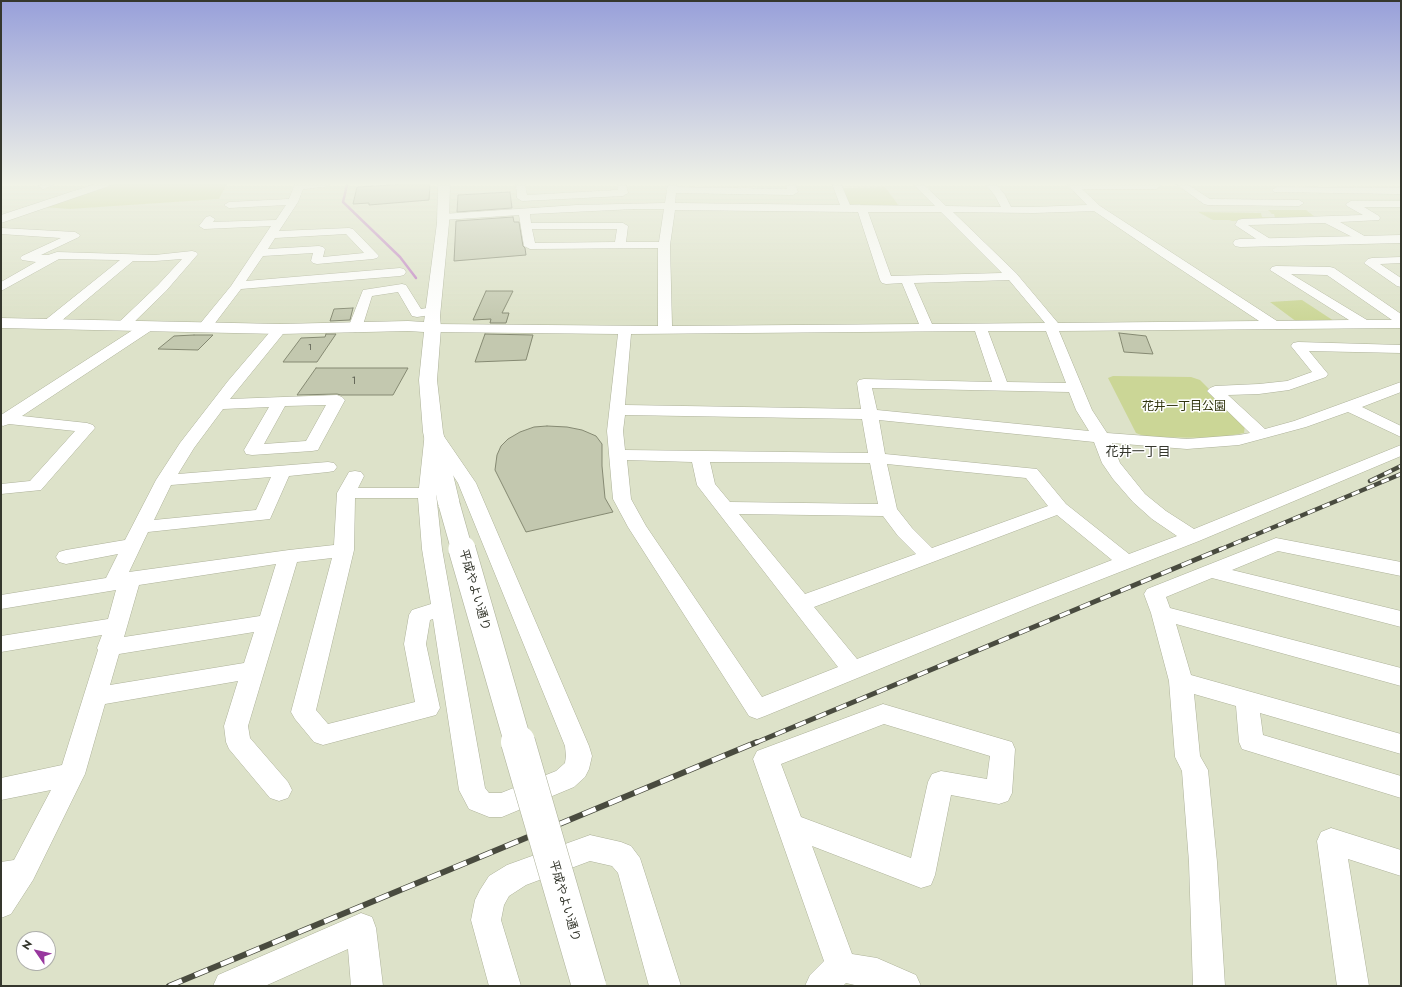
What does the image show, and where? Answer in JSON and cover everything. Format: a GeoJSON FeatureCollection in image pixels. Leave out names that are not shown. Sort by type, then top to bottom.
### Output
{"type":"FeatureCollection","features":[{"type":"Feature","properties":{"kind":"street"},"geometry":{"type":"LineString","coordinates":[[204,328],[237,286],[273,230]]}},
{"type":"Feature","properties":{"kind":"street"},"geometry":{"type":"LineString","coordinates":[[433,432],[467,483],[579,756],[576,769],[565,779],[502,804],[489,805],[478,801],[472,790],[432,549],[438,499],[428,380],[433,328],[433,311],[442,230]]}},
{"type":"Feature","properties":{"kind":"street"},"geometry":{"type":"LineString","coordinates":[[528,230],[530,246],[664,245]]}},
{"type":"Feature","properties":{"kind":"street"},"geometry":{"type":"LineString","coordinates":[[620,245],[622,230]]}},
{"type":"Feature","properties":{"kind":"street"},"geometry":{"type":"LineString","coordinates":[[665,328],[664,245],[666,230]]}},
{"type":"Feature","properties":{"kind":"street"},"geometry":{"type":"LineString","coordinates":[[869,230],[886,280],[1012,276]]}},
{"type":"Feature","properties":{"kind":"street"},"geometry":{"type":"LineString","coordinates":[[966,230],[1012,276],[1051,321],[1051,326],[1084,410],[1101,437],[1112,464],[1125,484],[1159,515],[1192,537]]}},
{"type":"Feature","properties":{"kind":"street"},"geometry":{"type":"LineString","coordinates":[[1129,230],[1274,325]]}},
{"type":"Feature","properties":{"kind":"street"},"geometry":{"type":"LineString","coordinates":[[1249,230],[1268,242]]}},
{"type":"Feature","properties":{"kind":"street"},"geometry":{"type":"LineString","coordinates":[[1346,230],[1364,240]]}},
{"type":"Feature","properties":{"kind":"street"},"geometry":{"type":"LineString","coordinates":[[1,231],[75,235],[26,258],[51,259]]}},
{"type":"Feature","properties":{"kind":"street"},"geometry":{"type":"LineString","coordinates":[[258,253],[320,249],[317,261],[373,256],[349,231],[270,235]]}},
{"type":"Feature","properties":{"kind":"street"},"geometry":{"type":"LineString","coordinates":[[1240,243],[1401,239]]}},
{"type":"Feature","properties":{"kind":"street"},"geometry":{"type":"LineString","coordinates":[[1,288],[57,255],[155,258],[192,254],[162,288],[122,326]]}},
{"type":"Feature","properties":{"kind":"street"},"geometry":{"type":"LineString","coordinates":[[49,324],[131,257]]}},
{"type":"Feature","properties":{"kind":"street"},"geometry":{"type":"LineString","coordinates":[[1399,280],[1370,263],[1372,261],[1401,260]]}},
{"type":"Feature","properties":{"kind":"street"},"geometry":{"type":"LineString","coordinates":[[1364,324],[1276,270],[1330,271],[1401,320]]}},
{"type":"Feature","properties":{"kind":"street"},"geometry":{"type":"LineString","coordinates":[[237,286],[400,272]]}},
{"type":"Feature","properties":{"kind":"street"},"geometry":{"type":"LineString","coordinates":[[907,280],[927,328]]}},
{"type":"Feature","properties":{"kind":"street"},"geometry":{"type":"LineString","coordinates":[[355,328],[367,293],[402,288],[417,313],[433,311]]}},
{"type":"Feature","properties":{"kind":"street"},"geometry":{"type":"LineString","coordinates":[[3,325],[49,324],[280,329],[408,326],[433,328],[625,330],[665,328],[927,328],[1401,324]]}},
{"type":"Feature","properties":{"kind":"street"},"geometry":{"type":"LineString","coordinates":[[4,421],[147,326]]}},
{"type":"Feature","properties":{"kind":"street"},"geometry":{"type":"LineString","coordinates":[[980,327],[1001,386]]}},
{"type":"Feature","properties":{"kind":"street"},"geometry":{"type":"LineString","coordinates":[[1,904],[12,874],[72,774],[116,625],[122,581],[132,545],[165,480],[186,447],[260,350],[280,329]]}},
{"type":"Feature","properties":{"kind":"street"},"geometry":{"type":"LineString","coordinates":[[625,330],[615,431],[622,499],[637,527],[757,709],[1192,537],[1401,450]]}},
{"type":"Feature","properties":{"kind":"street"},"geometry":{"type":"LineString","coordinates":[[1262,435],[1214,389],[1259,389],[1289,385],[1321,374],[1298,346],[1401,349]]}},
{"type":"Feature","properties":{"kind":"street"},"geometry":{"type":"LineString","coordinates":[[929,556],[905,532],[888,510],[864,383],[1075,388]]}},
{"type":"Feature","properties":{"kind":"street"},"geometry":{"type":"LineString","coordinates":[[618,410],[869,414],[1161,443],[1187,444],[1232,441],[1262,435],[1300,424],[1401,388]]}},
{"type":"Feature","properties":{"kind":"street"},"geometry":{"type":"LineString","coordinates":[[218,404],[337,400],[312,446],[252,450],[280,402]]}},
{"type":"Feature","properties":{"kind":"street"},"geometry":{"type":"LineString","coordinates":[[1349,406],[1401,432]]}},
{"type":"Feature","properties":{"kind":"street"},"geometry":{"type":"LineString","coordinates":[[1,489],[35,486],[87,428],[4,421]]}},
{"type":"Feature","properties":{"kind":"street"},"geometry":{"type":"LineString","coordinates":[[618,455],[878,458],[1031,473],[1059,508],[1127,562]]}},
{"type":"Feature","properties":{"kind":"street"},"geometry":{"type":"LineString","coordinates":[[700,457],[706,485],[853,670]]}},
{"type":"Feature","properties":{"kind":"street"},"geometry":{"type":"LineString","coordinates":[[165,480],[328,467]]}},
{"type":"Feature","properties":{"kind":"street"},"geometry":{"type":"LineString","coordinates":[[142,527],[263,515],[282,471]]}},
{"type":"Feature","properties":{"kind":"street"},"geometry":{"type":"LineString","coordinates":[[355,476],[346,493],[344,550],[303,712],[323,735],[428,708],[415,644],[420,615],[441,609]]}},
{"type":"Feature","properties":{"kind":"street"},"geometry":{"type":"LineString","coordinates":[[346,493],[438,499]]}},
{"type":"Feature","properties":{"kind":"street","name":"平成やよい通り"},"geometry":{"type":"LineString","coordinates":[[438,499],[589,986]]}},
{"type":"Feature","properties":{"kind":"street"},"geometry":{"type":"LineString","coordinates":[[725,508],[888,510]]}},
{"type":"Feature","properties":{"kind":"street"},"geometry":{"type":"LineString","coordinates":[[800,604],[1059,508]]}},
{"type":"Feature","properties":{"kind":"street"},"geometry":{"type":"LineString","coordinates":[[1209,986],[1203,862],[1195,770],[1188,757],[1181,681],[1162,613],[1154,594],[1276,544],[1401,569]]}},
{"type":"Feature","properties":{"kind":"street"},"geometry":{"type":"LineString","coordinates":[[66,557],[132,545]]}},
{"type":"Feature","properties":{"kind":"street"},"geometry":{"type":"LineString","coordinates":[[1,602],[122,581],[289,556],[344,550]]}},
{"type":"Feature","properties":{"kind":"street"},"geometry":{"type":"LineString","coordinates":[[279,790],[238,742],[236,726],[289,556]]}},
{"type":"Feature","properties":{"kind":"street"},"geometry":{"type":"LineString","coordinates":[[1210,571],[1401,619]]}},
{"type":"Feature","properties":{"kind":"street"},"geometry":{"type":"LineString","coordinates":[[1162,613],[1401,677]]}},
{"type":"Feature","properties":{"kind":"street"},"geometry":{"type":"LineString","coordinates":[[108,648],[268,622]]}},
{"type":"Feature","properties":{"kind":"street"},"geometry":{"type":"LineString","coordinates":[[1,644],[116,625]]}},
{"type":"Feature","properties":{"kind":"street"},"geometry":{"type":"LineString","coordinates":[[94,697],[254,670]]}},
{"type":"Feature","properties":{"kind":"street"},"geometry":{"type":"LineString","coordinates":[[1181,681],[1401,744]]}},
{"type":"Feature","properties":{"kind":"street"},"geometry":{"type":"LineString","coordinates":[[1247,700],[1251,742],[1401,787]]}},
{"type":"Feature","properties":{"kind":"street"},"geometry":{"type":"LineString","coordinates":[[790,826],[921,875],[941,782],[999,794],[1003,749],[883,714],[766,759],[790,826],[832,977],[877,974],[905,986]]}},
{"type":"Feature","properties":{"kind":"street"},"geometry":{"type":"LineString","coordinates":[[1,789],[72,774]]}},
{"type":"Feature","properties":{"kind":"street"},"geometry":{"type":"LineString","coordinates":[[1353,986],[1331,841],[1401,863]]}},
{"type":"Feature","properties":{"kind":"street"},"geometry":{"type":"LineString","coordinates":[[505,986],[486,920],[490,900],[499,886],[517,875],[590,848],[621,855],[630,866],[665,986]]}},
{"type":"Feature","properties":{"kind":"street"},"geometry":{"type":"LineString","coordinates":[[229,986],[361,928],[367,986]]}},
{"type":"Feature","properties":{"kind":"green space"},"geometry":{"type":"Polygon","coordinates":[[[1302,300],[1334,321],[1297,322],[1270,302],[1302,300]]]}},
{"type":"Feature","properties":{"kind":"green space","name":"花井一丁目公園"},"geometry":{"type":"Polygon","coordinates":[[[1113,376],[1191,377],[1200,380],[1245,425],[1244,433],[1217,438],[1146,437],[1136,433],[1108,378],[1113,376]]]}},
{"type":"Feature","properties":{"kind":"building"},"geometry":{"type":"Polygon","coordinates":[[[456,230],[520,230],[526,255],[454,261],[456,230]]]}},
{"type":"Feature","properties":{"kind":"building"},"geometry":{"type":"Polygon","coordinates":[[[486,291],[513,291],[502,313],[509,313],[506,323],[490,323],[491,319],[473,320],[486,291]]]}},
{"type":"Feature","properties":{"kind":"building"},"geometry":{"type":"Polygon","coordinates":[[[353,308],[350,320],[330,321],[334,309],[353,308]]]}},
{"type":"Feature","properties":{"kind":"building"},"geometry":{"type":"Polygon","coordinates":[[[1119,333],[1146,336],[1153,354],[1124,352],[1119,333]]]}},
{"type":"Feature","properties":{"kind":"building"},"geometry":{"type":"Polygon","coordinates":[[[326,334],[336,334],[317,362],[283,362],[301,338],[325,337],[326,334]]]}},
{"type":"Feature","properties":{"kind":"building"},"geometry":{"type":"Polygon","coordinates":[[[485,334],[533,335],[526,360],[475,362],[485,334]]]}},
{"type":"Feature","properties":{"kind":"building"},"geometry":{"type":"Polygon","coordinates":[[[213,335],[198,350],[158,349],[174,336],[213,335]]]}},
{"type":"Feature","properties":{"kind":"building"},"geometry":{"type":"Polygon","coordinates":[[[316,368],[408,368],[393,395],[297,395],[316,368]]]}},
{"type":"Feature","properties":{"kind":"building"},"geometry":{"type":"Polygon","coordinates":[[[534,427],[567,427],[582,430],[596,436],[602,444],[602,466],[605,498],[613,512],[526,532],[495,470],[497,455],[501,446],[508,439],[520,432],[534,427]]]}},
{"type":"Feature","properties":{"kind":"waterway"},"geometry":{"type":"LineString","coordinates":[[372,230],[400,257],[416,278]]}},
{"type":"Feature","properties":{"kind":"railway"},"geometry":{"type":"LineString","coordinates":[[1370,481],[1401,466]]}},
{"type":"Feature","properties":{"kind":"railway"},"geometry":{"type":"LineString","coordinates":[[1219,550],[1401,474]]}},
{"type":"Feature","properties":{"kind":"railway"},"geometry":{"type":"LineString","coordinates":[[755,743],[1221,549]]}},
{"type":"Feature","properties":{"kind":"railway"},"geometry":{"type":"LineString","coordinates":[[169,986],[757,742]]}},
{"type":"Feature","properties":{"kind":"district","name":"花井一丁目"},"geometry":{"type":"Point","coordinates":[1138,453]}}]}
